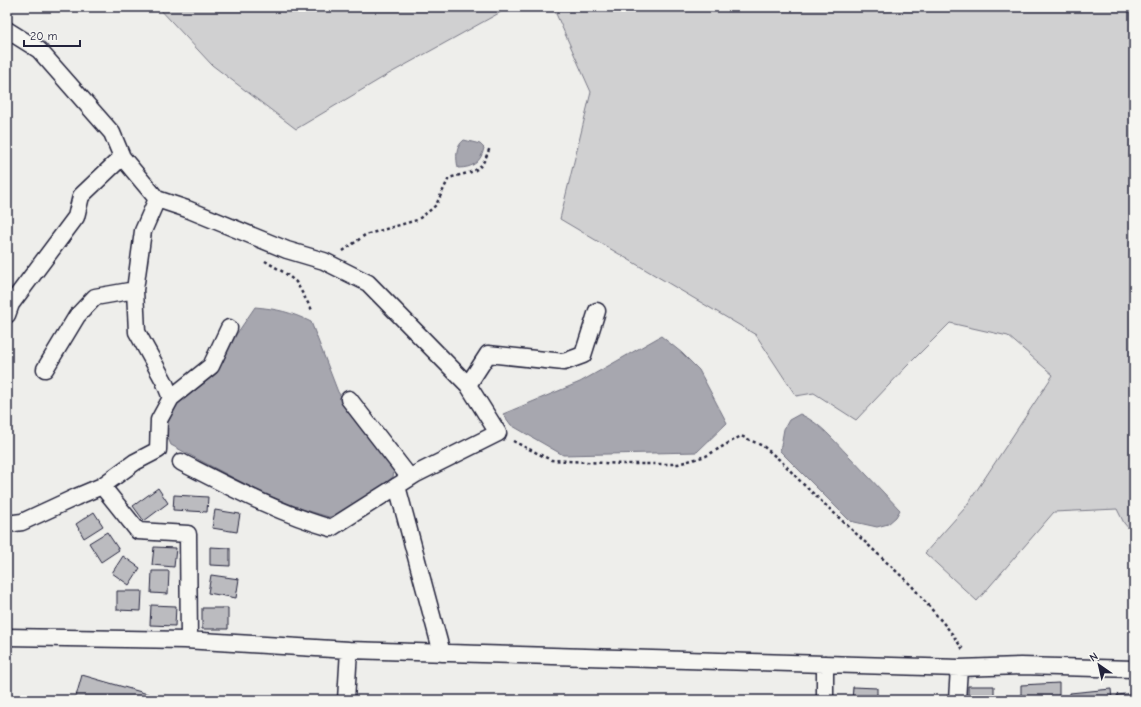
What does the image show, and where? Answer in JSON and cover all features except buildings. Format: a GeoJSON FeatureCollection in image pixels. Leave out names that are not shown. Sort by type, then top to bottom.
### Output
{"type":"FeatureCollection","features":[{"type":"Feature","properties":{"kind":"street"},"geometry":{"type":"LineString","coordinates":[[7,30],[39,50],[112,133],[122,157],[157,199],[187,209],[287,250],[324,261],[368,283],[468,385],[498,433],[403,482],[331,528],[287,514],[181,462]]}},
{"type":"Feature","properties":{"kind":"street"},"geometry":{"type":"LineString","coordinates":[[7,315],[12,304],[76,217],[81,196],[122,157]]}},
{"type":"Feature","properties":{"kind":"street"},"geometry":{"type":"LineString","coordinates":[[157,199],[143,231],[136,290],[137,332],[164,381],[171,398]]}},
{"type":"Feature","properties":{"kind":"street"},"geometry":{"type":"LineString","coordinates":[[45,369],[77,316],[95,297],[136,290]]}},
{"type":"Feature","properties":{"kind":"street"},"geometry":{"type":"LineString","coordinates":[[468,385],[488,354],[564,362],[583,355],[596,311]]}},
{"type":"Feature","properties":{"kind":"street"},"geometry":{"type":"LineString","coordinates":[[7,524],[22,522],[102,486],[135,462],[158,450],[159,420],[171,398],[212,366],[229,328]]}},
{"type":"Feature","properties":{"kind":"street"},"geometry":{"type":"LineString","coordinates":[[349,400],[403,482],[442,653]]}},
{"type":"Feature","properties":{"kind":"street"},"geometry":{"type":"LineString","coordinates":[[102,486],[138,531],[188,534],[189,640]]}},
{"type":"Feature","properties":{"kind":"street"},"geometry":{"type":"LineString","coordinates":[[7,637],[189,640],[349,650],[825,664],[966,668],[1021,666],[1134,669]]}},
{"type":"Feature","properties":{"kind":"street"},"geometry":{"type":"LineString","coordinates":[[346,700],[349,650]]}},
{"type":"Feature","properties":{"kind":"street"},"geometry":{"type":"LineString","coordinates":[[825,664],[825,700]]}},
{"type":"Feature","properties":{"kind":"street"},"geometry":{"type":"LineString","coordinates":[[957,700],[966,668]]}},
{"type":"Feature","properties":{"kind":"path"},"geometry":{"type":"LineString","coordinates":[[324,261],[328,254],[342,252],[365,235],[417,220],[436,205],[449,178],[477,171],[485,162],[490,147]]}},
{"type":"Feature","properties":{"kind":"path"},"geometry":{"type":"LineString","coordinates":[[261,259],[285,273],[296,282],[312,310]]}},
{"type":"Feature","properties":{"kind":"path"},"geometry":{"type":"LineString","coordinates":[[498,433],[551,460],[623,464],[678,464],[706,456],[741,436],[763,446],[782,462],[802,484],[911,585],[950,631],[966,668]]}},
{"type":"Feature","properties":{"kind":"shaded area"},"geometry":{"type":"Polygon","coordinates":[[[158,7],[510,7],[387,75],[296,129],[212,65],[158,7]]]}},
{"type":"Feature","properties":{"kind":"shaded area"},"geometry":{"type":"Polygon","coordinates":[[[553,7],[1134,7],[1134,535],[1124,523],[1117,509],[1054,512],[977,601],[925,553],[965,508],[1053,375],[1008,336],[950,323],[856,420],[814,393],[796,396],[756,335],[560,219],[591,92],[553,7]]]}},
{"type":"Feature","properties":{"kind":"shaded area"},"geometry":{"type":"Polygon","coordinates":[[[464,140],[480,144],[484,148],[483,153],[476,163],[468,167],[458,168],[458,149],[464,140]]]}},
{"type":"Feature","properties":{"kind":"shaded area"},"geometry":{"type":"Polygon","coordinates":[[[255,307],[284,312],[311,322],[338,392],[394,471],[393,477],[342,515],[329,517],[279,502],[171,445],[166,434],[167,421],[175,406],[217,373],[236,335],[255,307]]]}},
{"type":"Feature","properties":{"kind":"shaded area"},"geometry":{"type":"Polygon","coordinates":[[[661,336],[682,353],[699,370],[727,423],[697,452],[563,455],[511,425],[503,414],[580,382],[661,336]]]}},
{"type":"Feature","properties":{"kind":"shaded area"},"geometry":{"type":"Polygon","coordinates":[[[800,414],[808,418],[827,433],[900,510],[896,517],[888,524],[877,527],[850,521],[780,451],[784,429],[789,420],[800,414]]]}}]}
